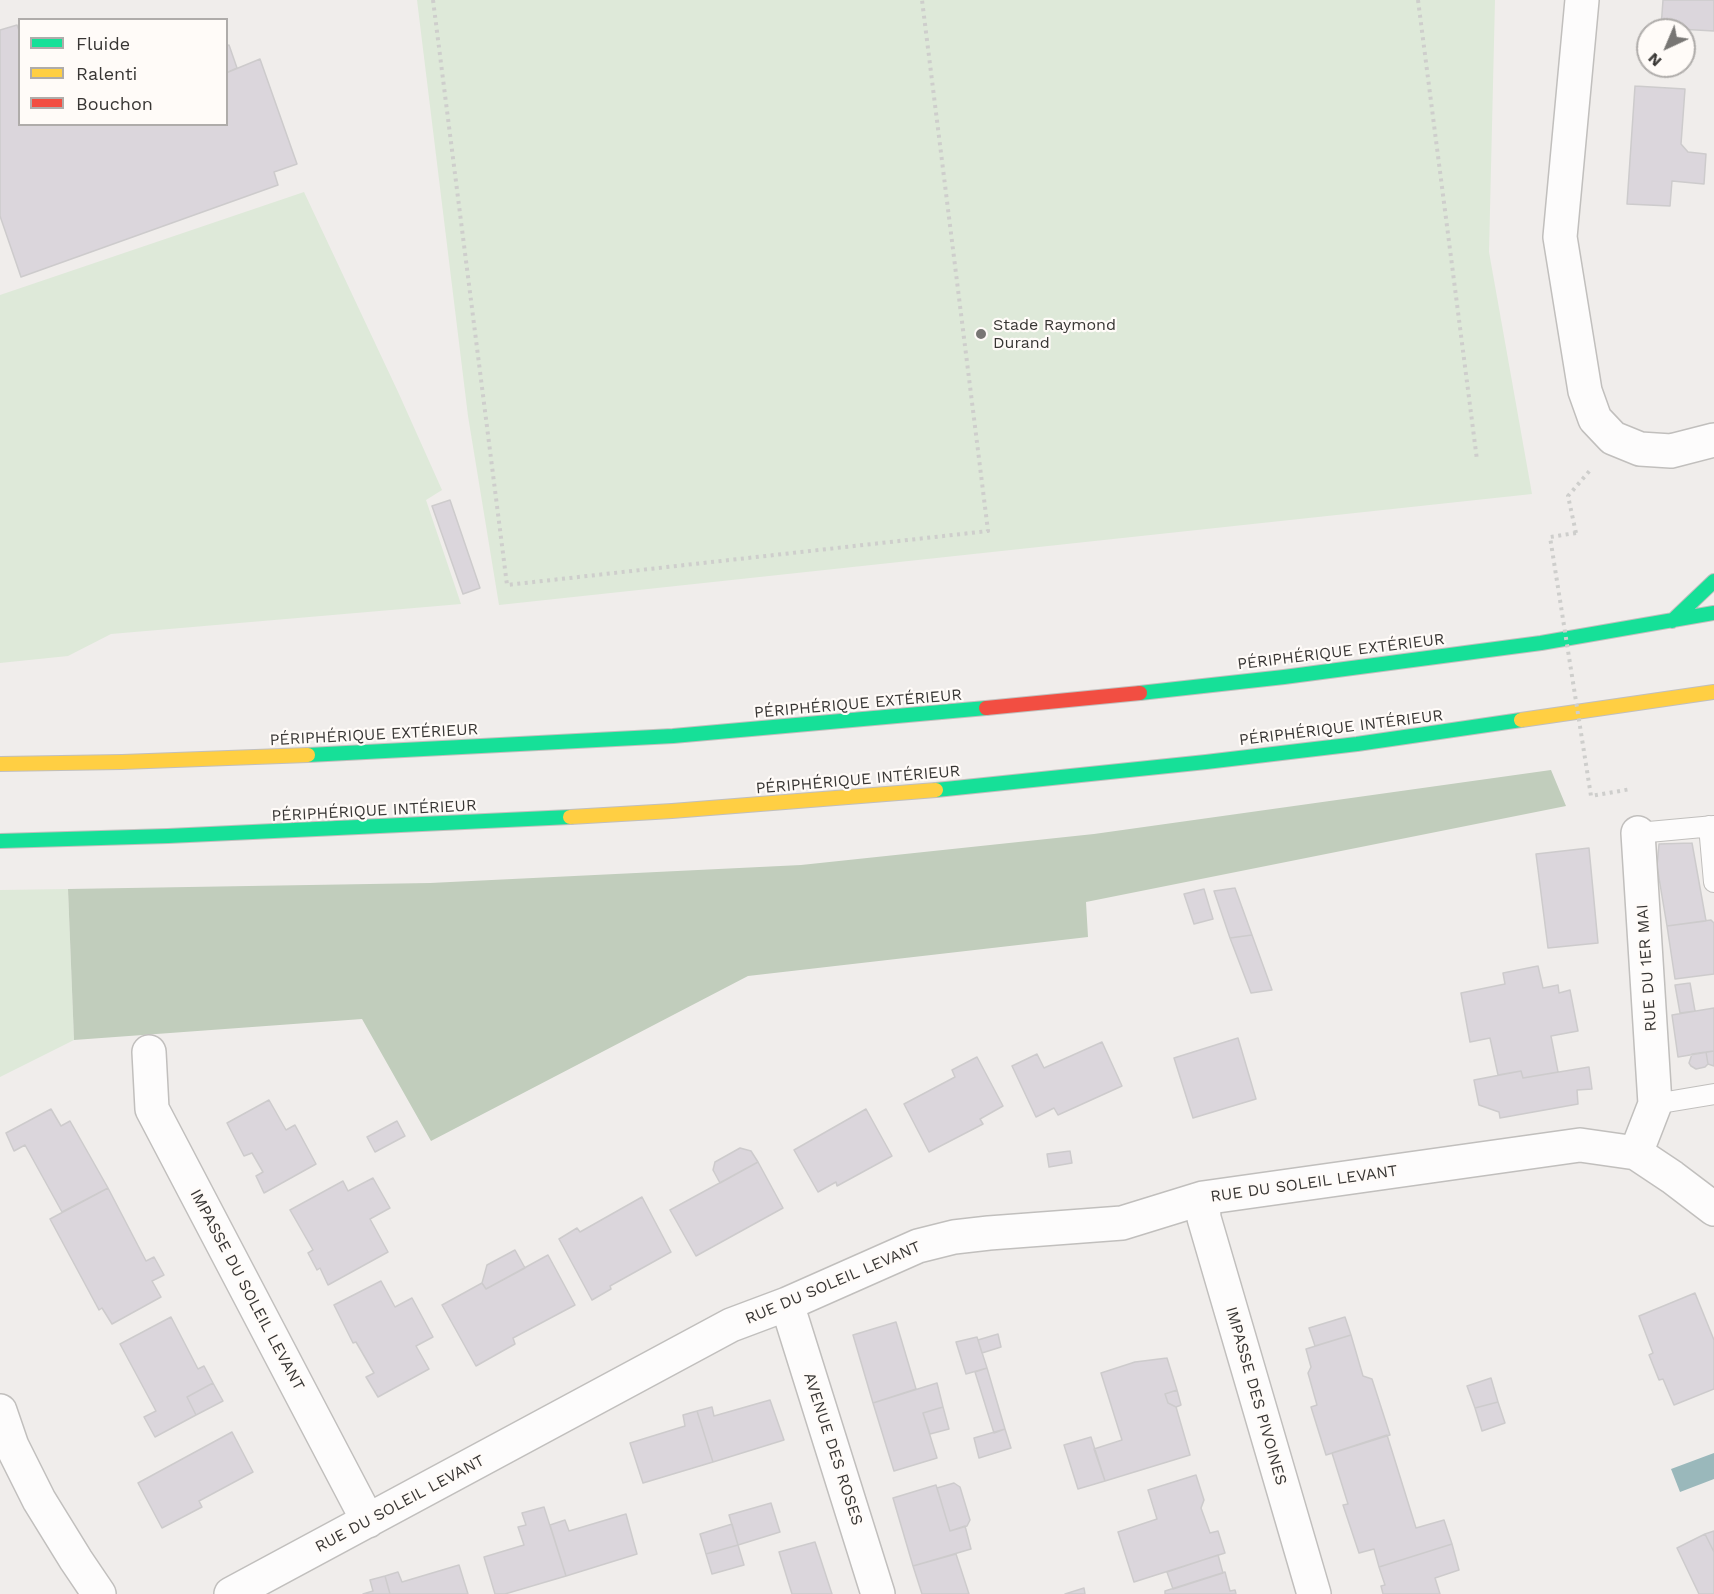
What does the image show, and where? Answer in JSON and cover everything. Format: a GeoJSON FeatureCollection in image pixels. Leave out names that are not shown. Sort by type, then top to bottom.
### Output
{"type":"FeatureCollection","features":[{"type":"Feature","properties":{"kind":"highway"},"geometry":{"type":"LineString","coordinates":[[1672,621],[1714,581]]}},
{"type":"Feature","properties":{"kind":"highway","name":"PÉRIPHÉRIQUE EXTÉRIEUR"},"geometry":{"type":"LineString","coordinates":[[0,764],[321,755],[674,736],[1114,697],[1284,677],[1529,644],[1714,613]]}},
{"type":"Feature","properties":{"kind":"highway","name":"PÉRIPHÉRIQUE INTÉRIEUR"},"geometry":{"type":"LineString","coordinates":[[0,841],[523,820],[939,790],[1357,744],[1714,692]]}},
{"type":"Feature","properties":{"kind":"street"},"geometry":{"type":"LineString","coordinates":[[1582,0],[1560,237],[1585,391],[1595,419],[1613,438],[1640,449],[1671,451],[1714,440]]}},
{"type":"Feature","properties":{"kind":"street","name":"RUE DU 1ER MAI"},"geometry":{"type":"LineString","coordinates":[[1636,1153],[1655,1104],[1638,832]]}},
{"type":"Feature","properties":{"kind":"street","name":"IMPASSE DU SOLEIL LEVANT"},"geometry":{"type":"LineString","coordinates":[[148,1052],[152,1109],[368,1521]]}},
{"type":"Feature","properties":{"kind":"street","name":"RUE DU SOLEIL LEVANT"},"geometry":{"type":"LineString","coordinates":[[231,1594],[731,1325],[787,1304],[918,1246],[954,1237],[989,1233],[1122,1223],[1203,1198],[1580,1145],[1636,1153]]}},
{"type":"Feature","properties":{"kind":"street"},"geometry":{"type":"LineString","coordinates":[[1636,1153],[1714,1209]]}},
{"type":"Feature","properties":{"kind":"street","name":"IMPASSE DES PIVOINES"},"geometry":{"type":"LineString","coordinates":[[1203,1198],[1204,1218],[1314,1594]]}},
{"type":"Feature","properties":{"kind":"street","name":"AVENUE DES ROSES"},"geometry":{"type":"LineString","coordinates":[[787,1304],[878,1594]]}},
{"type":"Feature","properties":{"kind":"street"},"geometry":{"type":"LineString","coordinates":[[0,1411],[12,1446],[39,1500],[99,1594]]}},
{"type":"Feature","properties":{"kind":"lane"},"geometry":{"type":"LineString","coordinates":[[1638,832],[1711,826],[1714,882]]}},
{"type":"Feature","properties":{"kind":"lane"},"geometry":{"type":"LineString","coordinates":[[1655,1104],[1714,1094]]}},
{"type":"Feature","properties":{"kind":"path"},"geometry":{"type":"LineString","coordinates":[[433,0],[507,585],[988,531],[922,0]]}},
{"type":"Feature","properties":{"kind":"path"},"geometry":{"type":"LineString","coordinates":[[1418,0],[1477,460]]}},
{"type":"Feature","properties":{"kind":"path"},"geometry":{"type":"LineString","coordinates":[[1568,496],[1576,533],[1550,537],[1591,796],[1631,789]]}},
{"type":"Feature","properties":{"kind":"green space","name":"Stade Raymond Durand"},"geometry":{"type":"Polygon","coordinates":[[[417,0],[1495,0],[1489,252],[1532,494],[499,605],[468,416],[417,0]]]}},
{"type":"Feature","properties":{"kind":"green space"},"geometry":{"type":"Polygon","coordinates":[[[304,192],[442,490],[426,500],[461,604],[111,634],[68,656],[0,663],[0,295],[304,192]]]}},
{"type":"Feature","properties":{"kind":"green space"},"geometry":{"type":"Polygon","coordinates":[[[1551,770],[1566,806],[1086,902],[1088,937],[748,976],[431,1141],[362,1019],[74,1040],[68,889],[430,883],[801,865],[1094,834],[1551,770]]]}},
{"type":"Feature","properties":{"kind":"green space"},"geometry":{"type":"Polygon","coordinates":[[[68,889],[74,1040],[0,1077],[0,890],[68,889]]]}},
{"type":"Feature","properties":{"kind":"water"},"geometry":{"type":"Polygon","coordinates":[[[1714,1453],[1714,1479],[1680,1492],[1671,1469],[1714,1453]]]}},
{"type":"Feature","properties":{"kind":"building"},"geometry":{"type":"Polygon","coordinates":[[[1663,0],[1714,0],[1714,31],[1696,30],[1696,18],[1662,18],[1663,0]]]}},
{"type":"Feature","properties":{"kind":"building"},"geometry":{"type":"Polygon","coordinates":[[[17,25],[18,28],[18,126],[228,126],[228,72],[260,59],[297,164],[274,172],[278,185],[21,277],[0,216],[0,30],[17,25]]]}},
{"type":"Feature","properties":{"kind":"building"},"geometry":{"type":"Polygon","coordinates":[[[228,45],[237,68],[228,72],[228,45]]]}},
{"type":"Feature","properties":{"kind":"building"},"geometry":{"type":"Polygon","coordinates":[[[1635,86],[1685,89],[1681,144],[1688,152],[1706,154],[1704,184],[1672,181],[1670,206],[1627,204],[1635,86]]]}},
{"type":"Feature","properties":{"kind":"building"},"geometry":{"type":"Polygon","coordinates":[[[450,500],[480,588],[463,594],[432,506],[450,500]]]}},
{"type":"Feature","properties":{"kind":"building"},"geometry":{"type":"Polygon","coordinates":[[[1692,843],[1706,921],[1667,926],[1657,866],[1659,844],[1692,843]]]}},
{"type":"Feature","properties":{"kind":"building"},"geometry":{"type":"Polygon","coordinates":[[[1589,848],[1598,943],[1548,948],[1536,854],[1589,848]]]}},
{"type":"Feature","properties":{"kind":"building"},"geometry":{"type":"Polygon","coordinates":[[[1235,888],[1252,935],[1230,938],[1214,891],[1235,888]]]}},
{"type":"Feature","properties":{"kind":"building"},"geometry":{"type":"Polygon","coordinates":[[[1204,889],[1213,919],[1194,924],[1184,894],[1204,889]]]}},
{"type":"Feature","properties":{"kind":"building"},"geometry":{"type":"Polygon","coordinates":[[[1711,920],[1714,923],[1714,974],[1675,979],[1667,926],[1711,920]]]}},
{"type":"Feature","properties":{"kind":"building"},"geometry":{"type":"Polygon","coordinates":[[[1252,935],[1272,990],[1251,993],[1230,938],[1252,935]]]}},
{"type":"Feature","properties":{"kind":"building"},"geometry":{"type":"Polygon","coordinates":[[[1538,966],[1543,988],[1558,985],[1559,993],[1570,990],[1578,1031],[1551,1036],[1558,1072],[1523,1078],[1521,1071],[1498,1075],[1490,1038],[1470,1042],[1461,993],[1505,984],[1503,973],[1538,966]]]}},
{"type":"Feature","properties":{"kind":"building"},"geometry":{"type":"Polygon","coordinates":[[[1690,983],[1695,1011],[1680,1013],[1675,985],[1690,983]]]}},
{"type":"Feature","properties":{"kind":"building"},"geometry":{"type":"Polygon","coordinates":[[[1714,1008],[1714,1051],[1678,1057],[1672,1015],[1714,1008]]]}},
{"type":"Feature","properties":{"kind":"building"},"geometry":{"type":"Polygon","coordinates":[[[1238,1038],[1256,1099],[1193,1118],[1174,1058],[1238,1038]]]}},
{"type":"Feature","properties":{"kind":"building"},"geometry":{"type":"Polygon","coordinates":[[[1102,1042],[1122,1086],[1058,1115],[1054,1108],[1036,1117],[1012,1066],[1037,1054],[1044,1068],[1102,1042]]]}},
{"type":"Feature","properties":{"kind":"building"},"geometry":{"type":"Polygon","coordinates":[[[1714,1051],[1714,1066],[1708,1064],[1706,1052],[1714,1051]]]}},
{"type":"Feature","properties":{"kind":"building"},"geometry":{"type":"Polygon","coordinates":[[[1706,1052],[1708,1064],[1705,1067],[1696,1069],[1691,1066],[1689,1063],[1692,1054],[1706,1052]]]}},
{"type":"Feature","properties":{"kind":"building"},"geometry":{"type":"Polygon","coordinates":[[[977,1057],[1003,1106],[980,1119],[983,1124],[929,1152],[904,1104],[955,1077],[952,1070],[977,1057]]]}},
{"type":"Feature","properties":{"kind":"building"},"geometry":{"type":"Polygon","coordinates":[[[1589,1067],[1592,1089],[1577,1090],[1578,1104],[1500,1118],[1499,1112],[1479,1105],[1474,1080],[1521,1071],[1523,1078],[1589,1067]]]}},
{"type":"Feature","properties":{"kind":"building"},"geometry":{"type":"Polygon","coordinates":[[[269,1100],[286,1130],[295,1125],[316,1164],[264,1193],[256,1176],[263,1172],[252,1153],[244,1156],[227,1123],[269,1100]]]}},
{"type":"Feature","properties":{"kind":"building"},"geometry":{"type":"Polygon","coordinates":[[[51,1109],[61,1126],[70,1121],[108,1188],[62,1212],[25,1145],[14,1151],[6,1133],[51,1109]]]}},
{"type":"Feature","properties":{"kind":"building"},"geometry":{"type":"Polygon","coordinates":[[[866,1109],[892,1156],[837,1186],[836,1182],[818,1192],[794,1150],[866,1109]]]}},
{"type":"Feature","properties":{"kind":"building"},"geometry":{"type":"Polygon","coordinates":[[[397,1121],[405,1136],[375,1152],[367,1137],[397,1121]]]}},
{"type":"Feature","properties":{"kind":"building"},"geometry":{"type":"Polygon","coordinates":[[[740,1148],[751,1151],[758,1162],[720,1183],[713,1170],[715,1162],[740,1148]]]}},
{"type":"Feature","properties":{"kind":"building"},"geometry":{"type":"Polygon","coordinates":[[[1070,1151],[1072,1163],[1049,1167],[1047,1154],[1070,1151]]]}},
{"type":"Feature","properties":{"kind":"building"},"geometry":{"type":"Polygon","coordinates":[[[758,1162],[783,1208],[696,1256],[670,1210],[758,1162]]]}},
{"type":"Feature","properties":{"kind":"building"},"geometry":{"type":"Polygon","coordinates":[[[373,1178],[390,1208],[370,1219],[388,1252],[328,1285],[320,1268],[317,1270],[308,1253],[313,1250],[290,1210],[343,1181],[348,1191],[373,1178]]]}},
{"type":"Feature","properties":{"kind":"building"},"geometry":{"type":"Polygon","coordinates":[[[108,1188],[146,1261],[154,1257],[164,1275],[152,1281],[161,1297],[112,1324],[102,1308],[99,1310],[50,1219],[108,1188]]]}},
{"type":"Feature","properties":{"kind":"building"},"geometry":{"type":"Polygon","coordinates":[[[642,1197],[671,1252],[610,1286],[611,1289],[592,1300],[559,1239],[577,1228],[580,1232],[642,1197]]]}},
{"type":"Feature","properties":{"kind":"building"},"geometry":{"type":"Polygon","coordinates":[[[515,1250],[525,1268],[486,1289],[482,1283],[487,1265],[515,1250]]]}},
{"type":"Feature","properties":{"kind":"building"},"geometry":{"type":"Polygon","coordinates":[[[548,1255],[575,1305],[513,1338],[515,1344],[476,1366],[442,1305],[482,1283],[486,1289],[548,1255]]]}},
{"type":"Feature","properties":{"kind":"building"},"geometry":{"type":"Polygon","coordinates":[[[381,1281],[395,1307],[412,1298],[433,1337],[416,1346],[429,1369],[378,1397],[366,1377],[374,1373],[356,1342],[353,1343],[334,1305],[381,1281]]]}},
{"type":"Feature","properties":{"kind":"building"},"geometry":{"type":"Polygon","coordinates":[[[1695,1293],[1714,1340],[1714,1389],[1674,1405],[1663,1379],[1659,1380],[1649,1355],[1653,1353],[1639,1316],[1695,1293]]]}},
{"type":"Feature","properties":{"kind":"building"},"geometry":{"type":"Polygon","coordinates":[[[171,1317],[198,1369],[204,1366],[213,1383],[187,1397],[196,1415],[155,1437],[144,1417],[156,1411],[120,1344],[171,1317]]]}},
{"type":"Feature","properties":{"kind":"building"},"geometry":{"type":"Polygon","coordinates":[[[1345,1317],[1351,1335],[1315,1346],[1309,1328],[1345,1317]]]}},
{"type":"Feature","properties":{"kind":"building"},"geometry":{"type":"Polygon","coordinates":[[[896,1322],[916,1389],[873,1403],[853,1335],[896,1322]]]}},
{"type":"Feature","properties":{"kind":"building"},"geometry":{"type":"Polygon","coordinates":[[[998,1334],[1001,1347],[982,1353],[978,1340],[998,1334]]]}},
{"type":"Feature","properties":{"kind":"building"},"geometry":{"type":"Polygon","coordinates":[[[1351,1335],[1363,1376],[1372,1379],[1390,1435],[1326,1455],[1311,1407],[1317,1405],[1308,1373],[1311,1367],[1306,1349],[1351,1335]]]}},
{"type":"Feature","properties":{"kind":"building"},"geometry":{"type":"Polygon","coordinates":[[[977,1337],[987,1368],[966,1374],[956,1342],[977,1337]]]}},
{"type":"Feature","properties":{"kind":"building"},"geometry":{"type":"Polygon","coordinates":[[[1167,1358],[1177,1390],[1165,1394],[1168,1403],[1176,1407],[1190,1455],[1105,1481],[1094,1449],[1122,1440],[1101,1373],[1135,1362],[1167,1358]]]}},
{"type":"Feature","properties":{"kind":"building"},"geometry":{"type":"Polygon","coordinates":[[[987,1368],[1005,1429],[994,1433],[975,1372],[987,1368]]]}},
{"type":"Feature","properties":{"kind":"building"},"geometry":{"type":"Polygon","coordinates":[[[1491,1378],[1498,1402],[1475,1408],[1467,1386],[1491,1378]]]}},
{"type":"Feature","properties":{"kind":"building"},"geometry":{"type":"Polygon","coordinates":[[[213,1383],[223,1401],[196,1415],[187,1397],[213,1383]]]}},
{"type":"Feature","properties":{"kind":"building"},"geometry":{"type":"Polygon","coordinates":[[[937,1383],[943,1407],[923,1413],[937,1458],[894,1471],[873,1403],[937,1383]]]}},
{"type":"Feature","properties":{"kind":"building"},"geometry":{"type":"Polygon","coordinates":[[[1177,1390],[1181,1405],[1176,1407],[1168,1403],[1165,1394],[1177,1390]]]}},
{"type":"Feature","properties":{"kind":"building"},"geometry":{"type":"Polygon","coordinates":[[[770,1400],[784,1440],[713,1462],[697,1411],[712,1407],[714,1416],[770,1400]]]}},
{"type":"Feature","properties":{"kind":"building"},"geometry":{"type":"Polygon","coordinates":[[[1498,1402],[1505,1423],[1482,1431],[1475,1408],[1498,1402]]]}},
{"type":"Feature","properties":{"kind":"building"},"geometry":{"type":"Polygon","coordinates":[[[943,1407],[949,1429],[930,1434],[923,1413],[943,1407]]]}},
{"type":"Feature","properties":{"kind":"building"},"geometry":{"type":"Polygon","coordinates":[[[697,1411],[713,1462],[643,1483],[630,1443],[685,1426],[683,1415],[697,1411]]]}},
{"type":"Feature","properties":{"kind":"building"},"geometry":{"type":"Polygon","coordinates":[[[1005,1429],[1011,1448],[979,1458],[974,1438],[1005,1429]]]}},
{"type":"Feature","properties":{"kind":"building"},"geometry":{"type":"Polygon","coordinates":[[[232,1432],[253,1472],[199,1501],[202,1507],[162,1528],[138,1483],[232,1432]]]}},
{"type":"Feature","properties":{"kind":"building"},"geometry":{"type":"Polygon","coordinates":[[[1387,1435],[1416,1528],[1444,1520],[1452,1544],[1379,1567],[1374,1549],[1359,1553],[1343,1505],[1348,1504],[1332,1453],[1387,1435]]]}},
{"type":"Feature","properties":{"kind":"building"},"geometry":{"type":"Polygon","coordinates":[[[1091,1437],[1105,1481],[1078,1489],[1064,1445],[1091,1437]]]}},
{"type":"Feature","properties":{"kind":"building"},"geometry":{"type":"Polygon","coordinates":[[[1196,1475],[1204,1500],[1201,1508],[1210,1533],[1218,1531],[1225,1553],[1134,1582],[1118,1532],[1157,1519],[1148,1490],[1196,1475]]]}},
{"type":"Feature","properties":{"kind":"building"},"geometry":{"type":"Polygon","coordinates":[[[954,1483],[960,1487],[970,1520],[967,1526],[950,1531],[937,1488],[954,1483]]]}},
{"type":"Feature","properties":{"kind":"building"},"geometry":{"type":"Polygon","coordinates":[[[936,1485],[950,1531],[965,1526],[971,1549],[913,1566],[893,1498],[936,1485]]]}},
{"type":"Feature","properties":{"kind":"building"},"geometry":{"type":"Polygon","coordinates":[[[771,1503],[780,1532],[738,1545],[729,1515],[771,1503]]]}},
{"type":"Feature","properties":{"kind":"building"},"geometry":{"type":"Polygon","coordinates":[[[544,1507],[566,1576],[505,1594],[495,1594],[484,1557],[524,1545],[518,1527],[526,1525],[522,1513],[544,1507]]]}},
{"type":"Feature","properties":{"kind":"building"},"geometry":{"type":"Polygon","coordinates":[[[626,1514],[637,1554],[566,1576],[550,1525],[565,1520],[569,1531],[626,1514]]]}},
{"type":"Feature","properties":{"kind":"building"},"geometry":{"type":"Polygon","coordinates":[[[732,1524],[738,1545],[706,1554],[700,1534],[732,1524]]]}},
{"type":"Feature","properties":{"kind":"building"},"geometry":{"type":"Polygon","coordinates":[[[1714,1531],[1714,1552],[1705,1534],[1714,1531]]]}},
{"type":"Feature","properties":{"kind":"building"},"geometry":{"type":"Polygon","coordinates":[[[1705,1534],[1714,1552],[1714,1594],[1699,1594],[1677,1548],[1705,1534]]]}},
{"type":"Feature","properties":{"kind":"building"},"geometry":{"type":"Polygon","coordinates":[[[815,1542],[832,1594],[792,1594],[779,1552],[815,1542]]]}},
{"type":"Feature","properties":{"kind":"building"},"geometry":{"type":"Polygon","coordinates":[[[1452,1544],[1459,1570],[1435,1578],[1440,1594],[1383,1594],[1381,1586],[1385,1585],[1379,1567],[1452,1544]]]}},
{"type":"Feature","properties":{"kind":"building"},"geometry":{"type":"Polygon","coordinates":[[[738,1545],[744,1565],[712,1574],[706,1554],[738,1545]]]}},
{"type":"Feature","properties":{"kind":"building"},"geometry":{"type":"Polygon","coordinates":[[[956,1554],[969,1594],[922,1594],[913,1566],[956,1554]]]}},
{"type":"Feature","properties":{"kind":"building"},"geometry":{"type":"Polygon","coordinates":[[[1218,1555],[1223,1573],[1173,1589],[1167,1572],[1218,1555]]]}},
{"type":"Feature","properties":{"kind":"building"},"geometry":{"type":"Polygon","coordinates":[[[459,1565],[468,1594],[390,1594],[385,1576],[398,1572],[402,1582],[459,1565]]]}},
{"type":"Feature","properties":{"kind":"building"},"geometry":{"type":"Polygon","coordinates":[[[1225,1572],[1230,1591],[1235,1590],[1236,1594],[1165,1594],[1165,1591],[1225,1572]]]}},
{"type":"Feature","properties":{"kind":"building"},"geometry":{"type":"Polygon","coordinates":[[[385,1576],[390,1594],[363,1594],[373,1591],[370,1580],[385,1576]]]}},
{"type":"Feature","properties":{"kind":"building"},"geometry":{"type":"Polygon","coordinates":[[[1084,1588],[1085,1594],[1065,1594],[1084,1588]]]}},
{"type":"Feature","properties":{"kind":"traffic: fast"},"geometry":{"type":"LineString","coordinates":[[1672,621],[1714,581]]}},
{"type":"Feature","properties":{"kind":"traffic: fast"},"geometry":{"type":"LineString","coordinates":[[1140,693],[1284,677],[1541,643],[1714,613]]}},
{"type":"Feature","properties":{"kind":"traffic: fast"},"geometry":{"type":"LineString","coordinates":[[308,755],[673,736],[986,708]]}},
{"type":"Feature","properties":{"kind":"traffic: fast"},"geometry":{"type":"LineString","coordinates":[[936,790],[1357,744],[1521,720]]}},
{"type":"Feature","properties":{"kind":"traffic: fast"},"geometry":{"type":"LineString","coordinates":[[0,841],[168,836],[570,817]]}},
{"type":"Feature","properties":{"kind":"traffic: slow"},"geometry":{"type":"LineString","coordinates":[[1521,720],[1714,692]]}},
{"type":"Feature","properties":{"kind":"traffic: slow"},"geometry":{"type":"LineString","coordinates":[[0,764],[308,755]]}},
{"type":"Feature","properties":{"kind":"traffic: slow"},"geometry":{"type":"LineString","coordinates":[[570,817],[936,790]]}},
{"type":"Feature","properties":{"kind":"traffic: jam"},"geometry":{"type":"LineString","coordinates":[[986,708],[1140,693]]}},
{"type":"Feature","properties":{"kind":"place","name":"Stade Raymond Durand"},"geometry":{"type":"Point","coordinates":[981,334]}}]}
